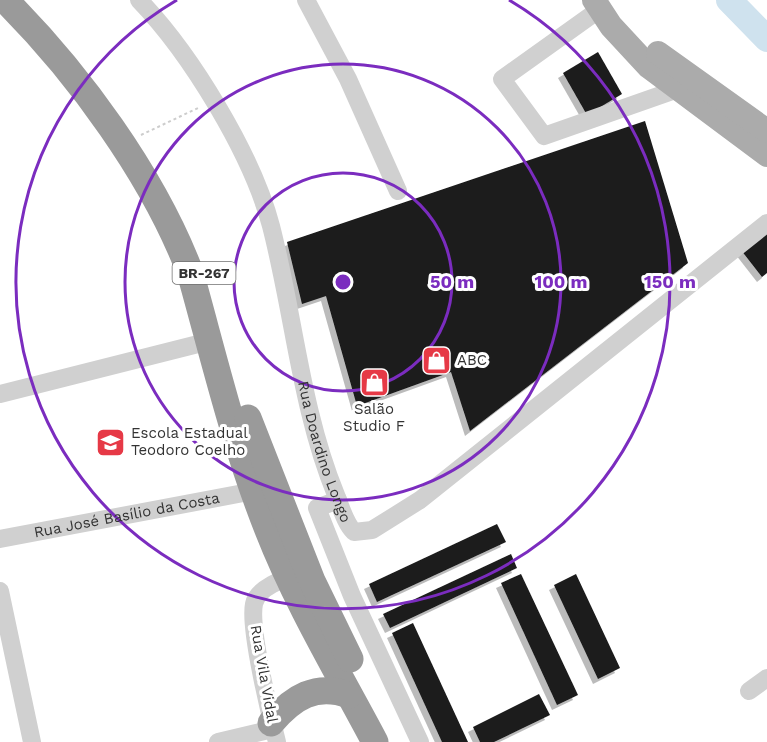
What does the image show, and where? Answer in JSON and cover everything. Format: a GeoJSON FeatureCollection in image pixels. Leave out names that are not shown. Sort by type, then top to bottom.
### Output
{"type":"FeatureCollection","features":[{"type":"Feature","properties":{"kind":"highway","name":"BR-267"},"geometry":{"type":"LineString","coordinates":[[4,0],[30,25],[126,148],[180,245],[254,491],[391,742]]}},
{"type":"Feature","properties":{"kind":"highway","name":"BR-267"},"geometry":{"type":"LineString","coordinates":[[29,0],[138,137],[164,182],[202,269],[253,434],[301,553],[300,579],[349,695],[375,742]]}},
{"type":"Feature","properties":{"kind":"highway"},"geometry":{"type":"LineString","coordinates":[[274,731],[292,700],[313,691],[336,690],[349,695]]}},
{"type":"Feature","properties":{"kind":"main road"},"geometry":{"type":"LineString","coordinates":[[601,3],[611,26],[649,67],[767,155]]}},
{"type":"Feature","properties":{"kind":"main road"},"geometry":{"type":"LineString","coordinates":[[601,3],[622,17],[662,57],[767,131]]}},
{"type":"Feature","properties":{"kind":"street"},"geometry":{"type":"LineString","coordinates":[[306,0],[348,79],[398,190]]}},
{"type":"Feature","properties":{"kind":"street","name":"Rua Doardino Longo"},"geometry":{"type":"LineString","coordinates":[[147,2],[214,100],[249,167],[270,224],[312,418],[338,500],[354,532],[365,532],[379,527],[420,500],[767,223]]}},
{"type":"Feature","properties":{"kind":"street"},"geometry":{"type":"LineString","coordinates":[[601,3],[502,79],[544,136],[678,89]]}},
{"type":"Feature","properties":{"kind":"street"},"geometry":{"type":"LineString","coordinates":[[0,394],[210,341]]}},
{"type":"Feature","properties":{"kind":"street","name":"Rua José Basílio da Costa"},"geometry":{"type":"LineString","coordinates":[[0,539],[254,491]]}},
{"type":"Feature","properties":{"kind":"street"},"geometry":{"type":"LineString","coordinates":[[338,500],[317,508],[352,596],[420,742]]}},
{"type":"Feature","properties":{"kind":"street","name":"Rua Vila Vidal"},"geometry":{"type":"LineString","coordinates":[[274,731],[256,638],[254,602],[265,590],[300,579]]}},
{"type":"Feature","properties":{"kind":"street"},"geometry":{"type":"LineString","coordinates":[[0,591],[32,742]]}},
{"type":"Feature","properties":{"kind":"street"},"geometry":{"type":"LineString","coordinates":[[748,691],[767,678]]}},
{"type":"Feature","properties":{"kind":"street"},"geometry":{"type":"LineString","coordinates":[[218,742],[274,731]]}},
{"type":"Feature","properties":{"kind":"path"},"geometry":{"type":"LineString","coordinates":[[138,137],[214,100]]}},
{"type":"Feature","properties":{"kind":"building"},"geometry":{"type":"Polygon","coordinates":[[[598,52],[622,94],[587,115],[563,73],[598,52]]]}},
{"type":"Feature","properties":{"kind":"building"},"geometry":{"type":"Polygon","coordinates":[[[645,121],[688,263],[470,431],[451,372],[357,406],[326,296],[302,304],[287,242],[645,121]]]}},
{"type":"Feature","properties":{"kind":"building"},"geometry":{"type":"Polygon","coordinates":[[[767,229],[767,273],[762,277],[741,250],[767,229]]]}},
{"type":"Feature","properties":{"kind":"building"},"geometry":{"type":"Polygon","coordinates":[[[497,524],[506,542],[377,602],[369,584],[497,524]]]}},
{"type":"Feature","properties":{"kind":"building"},"geometry":{"type":"Polygon","coordinates":[[[511,554],[517,568],[390,628],[383,614],[511,554]]]}},
{"type":"Feature","properties":{"kind":"building"},"geometry":{"type":"Polygon","coordinates":[[[521,574],[578,695],[557,705],[501,583],[521,574]]]}},
{"type":"Feature","properties":{"kind":"building"},"geometry":{"type":"Polygon","coordinates":[[[576,574],[620,668],[598,679],[554,585],[576,574]]]}},
{"type":"Feature","properties":{"kind":"building"},"geometry":{"type":"Polygon","coordinates":[[[413,623],[468,742],[442,742],[392,633],[413,623]]]}},
{"type":"Feature","properties":{"kind":"building"},"geometry":{"type":"Polygon","coordinates":[[[539,694],[550,715],[494,742],[480,742],[473,727],[539,694]]]}},
{"type":"Feature","properties":{"kind":"waterway"},"geometry":{"type":"LineString","coordinates":[[729,0],[767,39]]}},
{"type":"Feature","properties":{"kind":"place","name":"ABC"},"geometry":{"type":"Point","coordinates":[436,360]}},
{"type":"Feature","properties":{"kind":"place","name":"Salão Studio F"},"geometry":{"type":"Point","coordinates":[374,382]}},
{"type":"Feature","properties":{"kind":"place","name":"Escola Estadual Teodoro Coelho"},"geometry":{"type":"Point","coordinates":[110,442]}}]}
